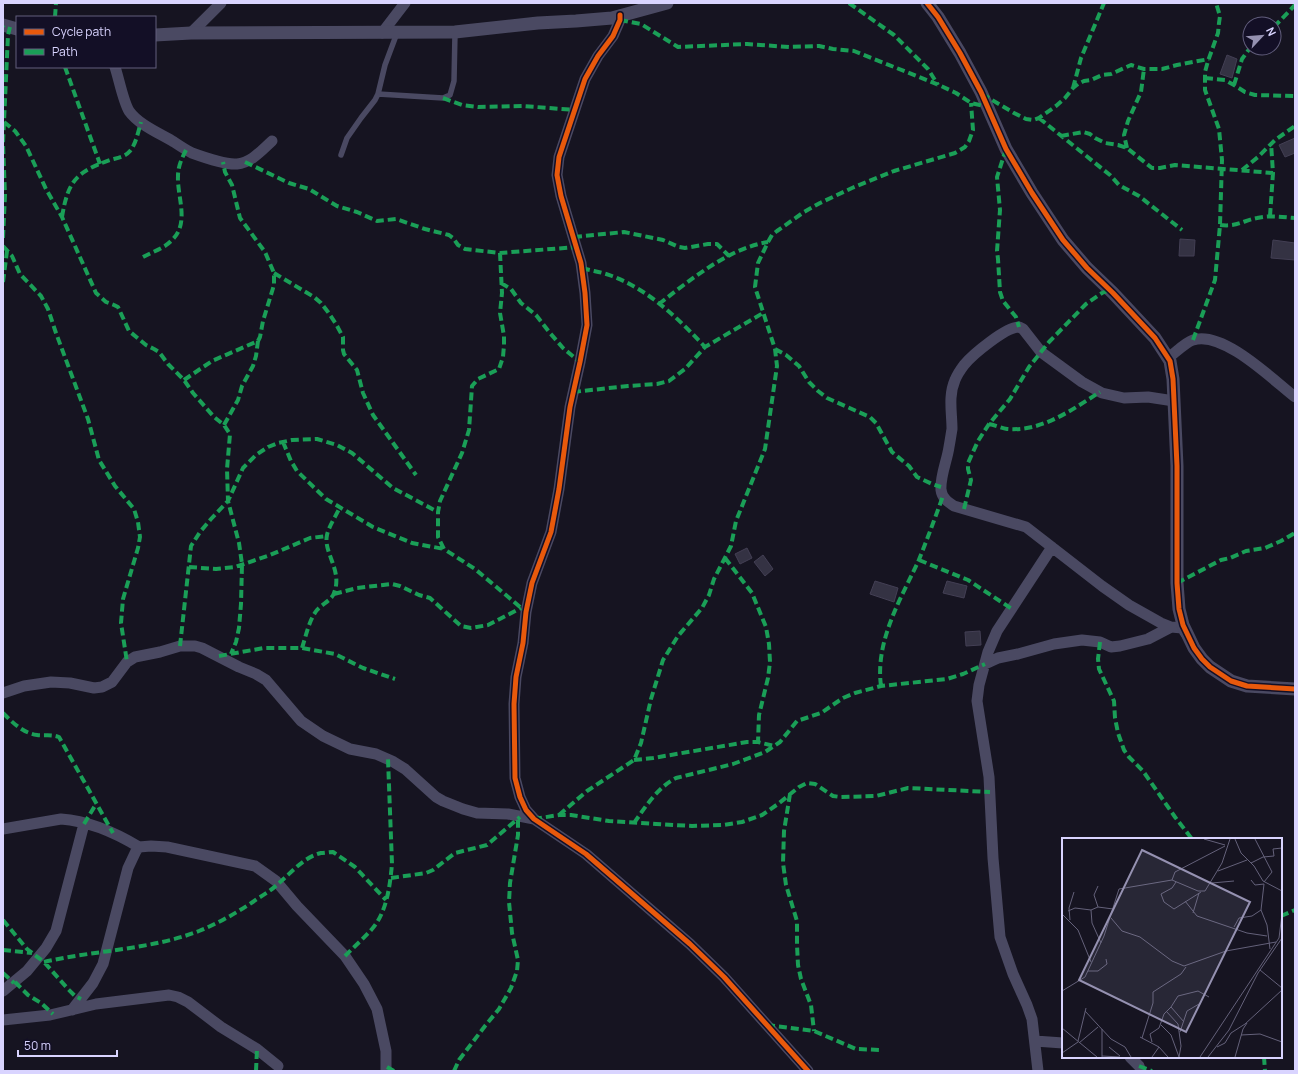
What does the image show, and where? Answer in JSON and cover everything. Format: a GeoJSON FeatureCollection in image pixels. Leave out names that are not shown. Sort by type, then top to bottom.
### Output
{"type":"FeatureCollection","features":[{"type":"Feature","properties":{"kind":"street"},"geometry":{"type":"LineString","coordinates":[[191,33],[221,3]]}},
{"type":"Feature","properties":{"kind":"street"},"geometry":{"type":"LineString","coordinates":[[382,33],[405,3]]}},
{"type":"Feature","properties":{"kind":"street"},"geometry":{"type":"LineString","coordinates":[[156,35],[191,33],[455,32],[538,23],[612,18],[668,3]]}},
{"type":"Feature","properties":{"kind":"street"},"geometry":{"type":"LineString","coordinates":[[927,3],[938,17],[960,53],[981,92],[1006,149],[1032,193],[1063,240],[1086,268],[1113,293],[1155,338],[1170,361],[1173,379],[1177,466],[1177,583],[1179,609],[1188,637]]}},
{"type":"Feature","properties":{"kind":"street"},"geometry":{"type":"LineString","coordinates":[[620,15],[620,20],[613,36],[598,56],[585,79],[559,157],[558,175],[561,196],[581,263],[587,325],[570,407],[559,489],[551,532],[532,583],[526,612],[523,643],[516,677],[514,704],[515,778],[520,798],[526,810],[534,819],[586,854],[690,944],[724,977],[808,1071]]}},
{"type":"Feature","properties":{"kind":"street"},"geometry":{"type":"LineString","coordinates":[[3,25],[16,29]]}},
{"type":"Feature","properties":{"kind":"street"},"geometry":{"type":"LineString","coordinates":[[115,68],[128,110],[142,124],[191,152],[208,158],[231,164],[237,164],[251,159],[272,141]]}},
{"type":"Feature","properties":{"kind":"street"},"geometry":{"type":"LineString","coordinates":[[1174,402],[1148,396],[1124,398],[1102,393],[1082,382],[1041,352],[1023,329],[1019,327],[1012,329],[1002,334],[978,351],[964,365],[955,381],[952,392],[952,429],[941,487],[942,494],[946,500],[954,506],[1026,527],[1129,605],[1161,623],[1171,627],[1182,628],[1202,659],[1210,667],[1232,681],[1247,686],[1295,689]]}},
{"type":"Feature","properties":{"kind":"street"},"geometry":{"type":"LineString","coordinates":[[1168,358],[1193,340],[1200,339],[1220,342],[1244,356],[1295,397]]}},
{"type":"Feature","properties":{"kind":"street"},"geometry":{"type":"LineString","coordinates":[[1038,1071],[1032,1020],[1000,937],[993,858],[989,777],[977,701],[988,652],[997,631],[1052,547]]}},
{"type":"Feature","properties":{"kind":"street"},"geometry":{"type":"LineString","coordinates":[[985,664],[998,658],[1054,644],[1082,640],[1100,642],[1112,648],[1148,639],[1171,627]]}},
{"type":"Feature","properties":{"kind":"street"},"geometry":{"type":"LineString","coordinates":[[3,693],[24,686],[50,682],[70,683],[94,688],[102,687],[112,682],[121,671],[124,664],[135,657],[180,646],[195,646],[202,648],[239,668],[256,674],[266,680],[301,721],[323,736],[350,749],[376,754],[392,761],[406,769],[436,797],[443,801],[477,812],[508,814],[534,819]]}},
{"type":"Feature","properties":{"kind":"street"},"geometry":{"type":"LineString","coordinates":[[3,829],[61,819],[74,820],[121,836],[140,848]]}},
{"type":"Feature","properties":{"kind":"street"},"geometry":{"type":"LineString","coordinates":[[3,991],[27,971],[46,948],[56,931],[84,824]]}},
{"type":"Feature","properties":{"kind":"street"},"geometry":{"type":"LineString","coordinates":[[72,1010],[93,983],[103,964],[128,868],[136,851],[140,848],[151,846],[167,848],[255,866],[276,880],[345,956],[364,984],[377,1009],[386,1051],[386,1071]]}},
{"type":"Feature","properties":{"kind":"street"},"geometry":{"type":"LineString","coordinates":[[3,1020],[50,1014],[96,1004],[169,995],[178,997],[188,1002],[221,1027],[257,1049],[278,1066]]}},
{"type":"Feature","properties":{"kind":"street"},"geometry":{"type":"LineString","coordinates":[[1035,1041],[1062,1043]]}},
{"type":"Feature","properties":{"kind":"street"},"geometry":{"type":"LineString","coordinates":[[1131,1058],[1139,1066],[1141,1071]]}},
{"type":"Feature","properties":{"kind":"lane"},"geometry":{"type":"LineString","coordinates":[[378,94],[443,98],[450,95],[454,82],[455,32]]}},
{"type":"Feature","properties":{"kind":"lane"},"geometry":{"type":"LineString","coordinates":[[341,155],[347,138],[378,94],[385,65],[397,33]]}},
{"type":"Feature","properties":{"kind":"building"},"geometry":{"type":"Polygon","coordinates":[[[1227,55],[1237,59],[1232,78],[1220,74],[1227,55]]]}},
{"type":"Feature","properties":{"kind":"building"},"geometry":{"type":"Polygon","coordinates":[[[1295,138],[1295,153],[1285,157],[1279,145],[1295,138]]]}},
{"type":"Feature","properties":{"kind":"building"},"geometry":{"type":"Polygon","coordinates":[[[1180,239],[1195,240],[1194,256],[1179,256],[1180,239]]]}},
{"type":"Feature","properties":{"kind":"building"},"geometry":{"type":"Polygon","coordinates":[[[1273,240],[1295,243],[1295,260],[1271,258],[1273,240]]]}},
{"type":"Feature","properties":{"kind":"building"},"geometry":{"type":"Polygon","coordinates":[[[747,548],[752,558],[740,564],[735,554],[747,548]]]}},
{"type":"Feature","properties":{"kind":"building"},"geometry":{"type":"Polygon","coordinates":[[[763,555],[773,569],[765,576],[754,562],[763,555]]]}},
{"type":"Feature","properties":{"kind":"building"},"geometry":{"type":"Polygon","coordinates":[[[875,581],[898,588],[894,602],[870,594],[875,581]]]}},
{"type":"Feature","properties":{"kind":"building"},"geometry":{"type":"Polygon","coordinates":[[[947,581],[967,586],[964,598],[943,593],[947,581]]]}},
{"type":"Feature","properties":{"kind":"building"},"geometry":{"type":"Polygon","coordinates":[[[980,631],[981,645],[966,646],[965,632],[980,631]]]}},
{"type":"Feature","properties":{"kind":"marked path"},"geometry":{"type":"LineString","coordinates":[[55,16],[56,3]]}},
{"type":"Feature","properties":{"kind":"marked path"},"geometry":{"type":"LineString","coordinates":[[849,3],[894,35],[928,69],[938,85]]}},
{"type":"Feature","properties":{"kind":"marked path"},"geometry":{"type":"LineString","coordinates":[[1073,88],[1081,58],[1104,3]]}},
{"type":"Feature","properties":{"kind":"marked path"},"geometry":{"type":"LineString","coordinates":[[1193,340],[1215,280],[1220,225],[1222,160],[1219,129],[1205,90],[1205,72],[1218,33],[1220,16],[1216,3]]}},
{"type":"Feature","properties":{"kind":"marked path"},"geometry":{"type":"LineString","coordinates":[[1282,19],[1295,5]]}},
{"type":"Feature","properties":{"kind":"marked path"},"geometry":{"type":"LineString","coordinates":[[620,20],[641,24],[678,47],[747,44],[789,47],[819,46],[854,51],[939,85],[956,93],[971,103],[988,107]]}},
{"type":"Feature","properties":{"kind":"marked path"},"geometry":{"type":"LineString","coordinates":[[3,238],[5,195],[3,143],[8,35],[10,27]]}},
{"type":"Feature","properties":{"kind":"marked path"},"geometry":{"type":"LineString","coordinates":[[1234,85],[1244,56]]}},
{"type":"Feature","properties":{"kind":"marked path"},"geometry":{"type":"LineString","coordinates":[[982,94],[1014,113],[1026,119],[1033,120],[1039,118],[1056,106],[1073,88],[1084,81],[1091,80],[1102,75],[1111,74],[1131,65],[1144,69],[1162,69],[1209,59]]}},
{"type":"Feature","properties":{"kind":"marked path"},"geometry":{"type":"LineString","coordinates":[[65,68],[100,164]]}},
{"type":"Feature","properties":{"kind":"marked path"},"geometry":{"type":"LineString","coordinates":[[1127,148],[1124,135],[1128,121],[1141,92],[1144,69]]}},
{"type":"Feature","properties":{"kind":"marked path"},"geometry":{"type":"LineString","coordinates":[[1205,78],[1225,80],[1245,92],[1255,95],[1295,96]]}},
{"type":"Feature","properties":{"kind":"marked path"},"geometry":{"type":"LineString","coordinates":[[443,98],[462,105],[478,107],[523,106],[575,110]]}},
{"type":"Feature","properties":{"kind":"marked path"},"geometry":{"type":"LineString","coordinates":[[559,815],[587,791],[634,760],[641,743],[651,699],[663,660],[678,636],[702,608],[709,595],[714,579],[731,546],[736,521],[765,449],[777,366],[775,349],[755,287],[758,263],[772,235],[804,212],[852,188],[894,171],[955,153],[965,147],[973,130],[971,103]]}},
{"type":"Feature","properties":{"kind":"marked path"},"geometry":{"type":"LineString","coordinates":[[1039,118],[1110,175],[1119,185],[1139,196],[1182,230]]}},
{"type":"Feature","properties":{"kind":"marked path"},"geometry":{"type":"LineString","coordinates":[[4,122],[15,131],[26,146],[46,189],[62,217],[96,293],[106,302],[118,307],[129,331],[146,345],[159,352],[214,417],[224,425],[230,434],[227,469],[228,501],[239,543],[242,564],[239,628],[236,642],[231,654]]}},
{"type":"Feature","properties":{"kind":"marked path"},"geometry":{"type":"LineString","coordinates":[[62,217],[64,205],[71,186],[81,174],[89,169],[98,164],[128,153],[135,141],[141,122]]}},
{"type":"Feature","properties":{"kind":"marked path"},"geometry":{"type":"LineString","coordinates":[[1242,170],[1275,140],[1295,126]]}},
{"type":"Feature","properties":{"kind":"marked path"},"geometry":{"type":"LineString","coordinates":[[1061,136],[1083,132],[1090,134],[1105,143],[1127,148],[1152,168],[1175,165],[1273,173]]}},
{"type":"Feature","properties":{"kind":"marked path"},"geometry":{"type":"LineString","coordinates":[[1270,216],[1273,173],[1271,143]]}},
{"type":"Feature","properties":{"kind":"marked path"},"geometry":{"type":"LineString","coordinates":[[1006,149],[997,177],[1000,210],[997,251],[1000,292],[1003,301],[1016,317],[1019,327]]}},
{"type":"Feature","properties":{"kind":"marked path"},"geometry":{"type":"LineString","coordinates":[[143,257],[169,243],[177,233],[180,226],[182,218],[178,172],[180,162],[186,150]]}},
{"type":"Feature","properties":{"kind":"marked path"},"geometry":{"type":"LineString","coordinates":[[184,380],[212,361],[258,341],[274,285],[274,273],[265,252],[240,218],[232,185],[225,172],[223,162]]}},
{"type":"Feature","properties":{"kind":"marked path"},"geometry":{"type":"LineString","coordinates":[[245,162],[289,183],[309,189],[337,206],[357,212],[377,221],[396,219],[449,235],[458,245],[465,249],[500,253],[577,247]]}},
{"type":"Feature","properties":{"kind":"marked path"},"geometry":{"type":"LineString","coordinates":[[1220,225],[1235,224],[1262,217],[1276,216],[1295,218]]}},
{"type":"Feature","properties":{"kind":"marked path"},"geometry":{"type":"LineString","coordinates":[[574,237],[624,232],[663,240],[685,248],[717,244],[729,256]]}},
{"type":"Feature","properties":{"kind":"marked path"},"geometry":{"type":"LineString","coordinates":[[659,304],[710,266],[753,245],[768,242]]}},
{"type":"Feature","properties":{"kind":"marked path"},"geometry":{"type":"LineString","coordinates":[[3,246],[12,256],[20,274],[41,296],[48,309],[88,419],[99,460],[115,486],[134,509],[138,522],[140,537],[123,599],[121,623],[127,662]]}},
{"type":"Feature","properties":{"kind":"marked path"},"geometry":{"type":"LineString","coordinates":[[3,282],[7,251]]}},
{"type":"Feature","properties":{"kind":"marked path"},"geometry":{"type":"LineString","coordinates":[[500,253],[502,293],[500,313],[504,336],[503,357],[499,369],[478,379],[472,386],[469,430],[462,453],[440,501],[438,512],[438,537],[444,549],[475,569],[526,612]]}},
{"type":"Feature","properties":{"kind":"marked path"},"geometry":{"type":"LineString","coordinates":[[582,268],[612,276],[626,282],[651,297],[685,326],[705,347]]}},
{"type":"Feature","properties":{"kind":"marked path"},"geometry":{"type":"LineString","coordinates":[[274,273],[314,297],[328,312],[343,337],[344,354],[357,370],[363,393],[373,415],[416,475]]}},
{"type":"Feature","properties":{"kind":"marked path"},"geometry":{"type":"LineString","coordinates":[[501,283],[511,289],[521,303],[536,315],[563,348],[580,362]]}},
{"type":"Feature","properties":{"kind":"marked path"},"geometry":{"type":"LineString","coordinates":[[964,509],[971,480],[968,463],[978,441],[989,424],[1010,399],[1029,367],[1049,342],[1086,304],[1102,293],[1110,290]]}},
{"type":"Feature","properties":{"kind":"marked path"},"geometry":{"type":"LineString","coordinates":[[573,392],[657,384],[669,381],[685,369],[705,347],[763,313]]}},
{"type":"Feature","properties":{"kind":"marked path"},"geometry":{"type":"LineString","coordinates":[[224,425],[238,400],[242,386],[253,366],[258,341]]}},
{"type":"Feature","properties":{"kind":"marked path"},"geometry":{"type":"LineString","coordinates":[[775,349],[786,355],[799,366],[809,382],[827,398],[870,417],[876,423],[892,452],[909,466],[917,477],[941,487]]}},
{"type":"Feature","properties":{"kind":"marked path"},"geometry":{"type":"LineString","coordinates":[[989,424],[1007,429],[1032,427],[1045,423],[1068,412],[1100,392]]}},
{"type":"Feature","properties":{"kind":"marked path"},"geometry":{"type":"LineString","coordinates":[[180,646],[191,546],[200,532],[228,501],[243,468],[256,455],[268,447],[292,440],[317,439],[337,445],[352,453],[393,488],[438,512]]}},
{"type":"Feature","properties":{"kind":"marked path"},"geometry":{"type":"LineString","coordinates":[[283,442],[297,471],[326,499],[373,527],[412,543],[444,549]]}},
{"type":"Feature","properties":{"kind":"marked path"},"geometry":{"type":"LineString","coordinates":[[881,686],[880,670],[885,637],[897,606],[918,562],[943,496]]}},
{"type":"Feature","properties":{"kind":"marked path"},"geometry":{"type":"LineString","coordinates":[[302,648],[314,614],[331,598],[334,593],[336,577],[328,548],[327,535],[340,507]]}},
{"type":"Feature","properties":{"kind":"marked path"},"geometry":{"type":"LineString","coordinates":[[1177,583],[1221,560],[1246,551],[1265,548],[1295,533]]}},
{"type":"Feature","properties":{"kind":"marked path"},"geometry":{"type":"LineString","coordinates":[[189,567],[216,569],[235,567],[270,555],[310,538],[327,536]]}},
{"type":"Feature","properties":{"kind":"marked path"},"geometry":{"type":"LineString","coordinates":[[725,558],[752,593],[766,627],[770,662],[768,678],[759,715],[758,742]]}},
{"type":"Feature","properties":{"kind":"marked path"},"geometry":{"type":"LineString","coordinates":[[919,560],[968,580],[1012,609]]}},
{"type":"Feature","properties":{"kind":"marked path"},"geometry":{"type":"LineString","coordinates":[[334,594],[357,588],[392,584],[430,598],[461,626],[471,628],[488,625],[521,608]]}},
{"type":"Feature","properties":{"kind":"marked path"},"geometry":{"type":"LineString","coordinates":[[1100,642],[1098,659],[1099,669],[1114,701],[1118,733],[1124,750],[1143,771],[1191,838]]}},
{"type":"Feature","properties":{"kind":"marked path"},"geometry":{"type":"LineString","coordinates":[[219,656],[264,648],[302,648],[335,654],[363,668],[395,679]]}},
{"type":"Feature","properties":{"kind":"marked path"},"geometry":{"type":"LineString","coordinates":[[634,823],[658,792],[676,778],[733,764],[765,752],[780,742],[797,721],[821,713],[843,698],[881,686],[947,679],[963,674],[985,664]]}},
{"type":"Feature","properties":{"kind":"marked path"},"geometry":{"type":"LineString","coordinates":[[3,713],[14,724],[27,732],[37,735],[51,735],[59,737],[113,833]]}},
{"type":"Feature","properties":{"kind":"marked path"},"geometry":{"type":"LineString","coordinates":[[634,760],[747,742],[758,742],[774,746]]}},
{"type":"Feature","properties":{"kind":"marked path"},"geometry":{"type":"LineString","coordinates":[[345,956],[377,922],[387,898],[392,864],[388,759]]}},
{"type":"Feature","properties":{"kind":"marked path"},"geometry":{"type":"LineString","coordinates":[[534,819],[559,815],[571,815],[609,821],[692,826],[723,825],[742,822],[762,815],[799,787],[807,783],[815,784],[833,796],[840,797],[876,796],[908,788],[990,792]]}},
{"type":"Feature","properties":{"kind":"marked path"},"geometry":{"type":"LineString","coordinates":[[790,794],[784,831],[783,863],[786,885],[797,921],[798,965],[801,979],[811,1005],[814,1031]]}},
{"type":"Feature","properties":{"kind":"marked path"},"geometry":{"type":"LineString","coordinates":[[84,824],[96,804]]}},
{"type":"Feature","properties":{"kind":"marked path"},"geometry":{"type":"LineString","coordinates":[[391,878],[426,873],[433,870],[455,853],[487,845],[520,817]]}},
{"type":"Feature","properties":{"kind":"marked path"},"geometry":{"type":"LineString","coordinates":[[454,1071],[459,1060],[499,1009],[511,988],[517,971],[518,960],[512,933],[509,902],[510,883],[518,835],[518,818]]}},
{"type":"Feature","properties":{"kind":"marked path"},"geometry":{"type":"LineString","coordinates":[[44,962],[142,946],[199,931],[222,921],[244,908],[272,889],[298,865],[321,853],[333,852],[355,867],[386,900]]}},
{"type":"Feature","properties":{"kind":"marked path"},"geometry":{"type":"LineString","coordinates":[[1282,916],[1295,910]]}},
{"type":"Feature","properties":{"kind":"marked path"},"geometry":{"type":"LineString","coordinates":[[3,920],[27,949],[44,962],[68,989],[75,996],[81,999]]}},
{"type":"Feature","properties":{"kind":"marked path"},"geometry":{"type":"LineString","coordinates":[[3,950],[32,953]]}},
{"type":"Feature","properties":{"kind":"marked path"},"geometry":{"type":"LineString","coordinates":[[3,973],[14,983]]}},
{"type":"Feature","properties":{"kind":"marked path"},"geometry":{"type":"LineString","coordinates":[[15,982],[28,995],[41,1003],[53,1014]]}},
{"type":"Feature","properties":{"kind":"marked path"},"geometry":{"type":"LineString","coordinates":[[767,1025],[814,1031],[856,1049],[882,1050]]}},
{"type":"Feature","properties":{"kind":"marked path"},"geometry":{"type":"LineString","coordinates":[[256,1071],[257,1049]]}},
{"type":"Feature","properties":{"kind":"marked path"},"geometry":{"type":"LineString","coordinates":[[1264,1058],[1265,1071]]}},
{"type":"Feature","properties":{"kind":"marked path"},"geometry":{"type":"LineString","coordinates":[[1139,1066],[1152,1071]]}},
{"type":"Feature","properties":{"kind":"marked path"},"geometry":{"type":"LineString","coordinates":[[387,1067],[394,1071]]}},
{"type":"Feature","properties":{"kind":"cycle path"},"geometry":{"type":"LineString","coordinates":[[927,3],[938,17],[960,53],[981,92],[1006,149],[1032,193],[1063,240],[1087,268],[1113,293],[1155,338],[1170,361],[1173,379],[1177,466],[1177,583],[1179,609],[1183,625],[1194,648],[1210,667],[1231,681],[1247,686],[1295,689]]}},
{"type":"Feature","properties":{"kind":"cycle path"},"geometry":{"type":"LineString","coordinates":[[620,15],[620,20],[613,36],[598,56],[585,79],[559,157],[557,175],[561,196],[581,263],[587,325],[570,407],[559,489],[551,532],[532,583],[526,612],[523,643],[516,677],[514,704],[515,778],[520,797],[526,810],[534,819],[586,854],[690,944],[724,977],[808,1071]]}}]}
